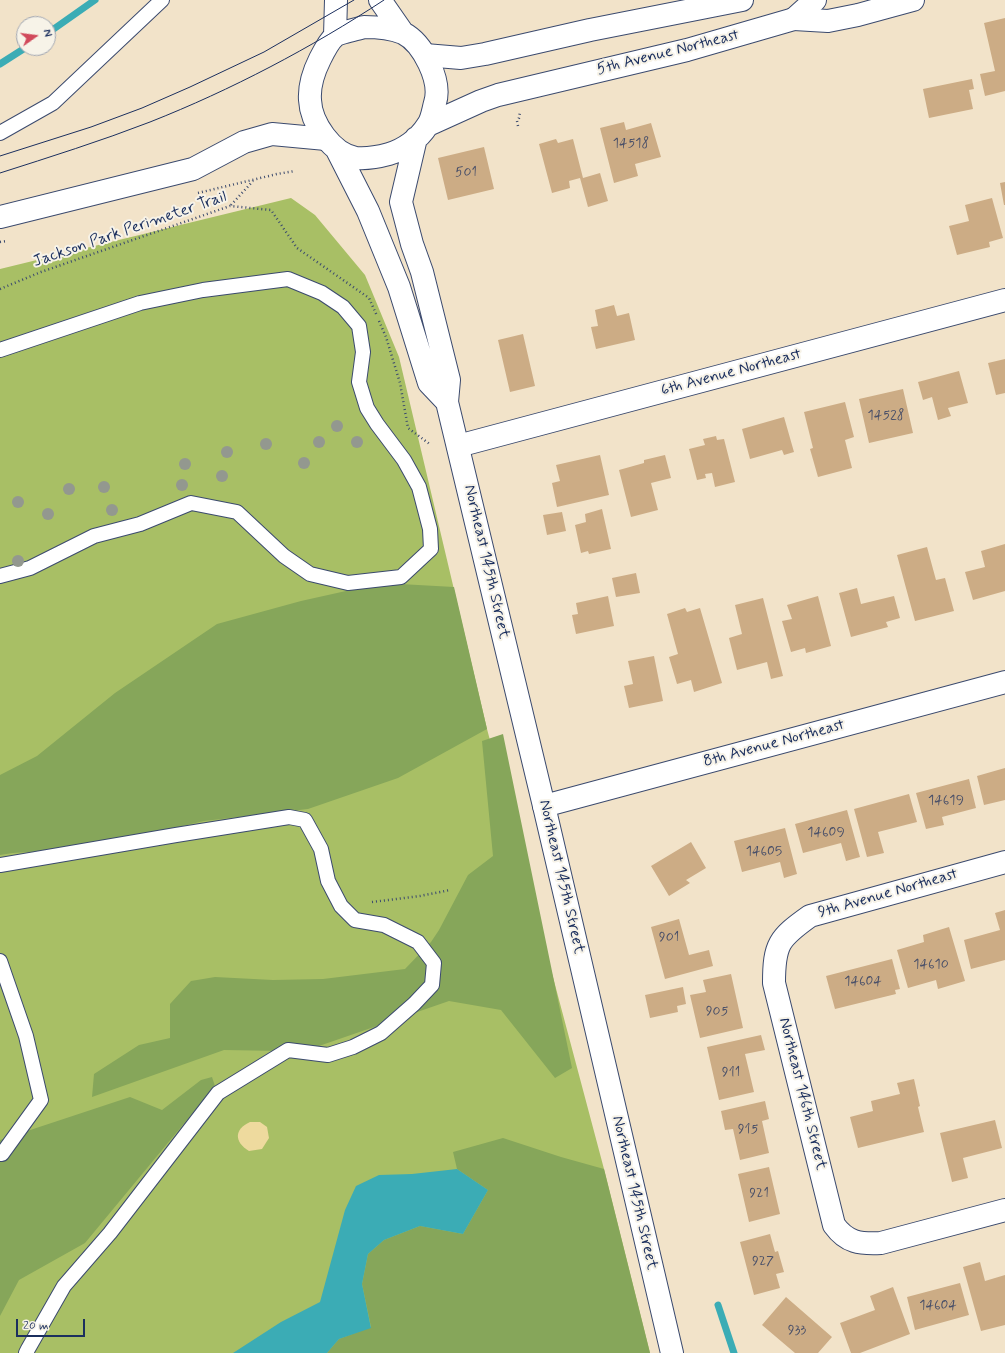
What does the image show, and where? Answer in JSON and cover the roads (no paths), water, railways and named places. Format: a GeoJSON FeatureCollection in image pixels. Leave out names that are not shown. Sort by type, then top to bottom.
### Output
{"type":"FeatureCollection","features":[{"type":"Feature","properties":{"kind":"main road"},"geometry":{"type":"LineString","coordinates":[[332,145],[314,117],[310,99],[314,72],[323,52],[335,36],[336,0]]}},
{"type":"Feature","properties":{"kind":"main road"},"geometry":{"type":"LineString","coordinates":[[380,0],[403,33]]}},
{"type":"Feature","properties":{"kind":"main road"},"geometry":{"type":"LineString","coordinates":[[425,55],[461,58],[486,54],[590,30],[742,0]]}},
{"type":"Feature","properties":{"kind":"main road"},"geometry":{"type":"LineString","coordinates":[[794,19],[815,0]]}},
{"type":"Feature","properties":{"kind":"main road","name":"5th Avenue Northeast"},"geometry":{"type":"LineString","coordinates":[[422,132],[481,101],[498,95],[687,50],[794,19],[828,21],[858,15],[913,0]]}},
{"type":"Feature","properties":{"kind":"main road"},"geometry":{"type":"LineString","coordinates":[[0,217],[194,169],[244,142],[272,134],[332,145],[355,158],[374,158],[398,152],[422,132],[436,100],[436,78],[425,55],[416,42],[403,33],[380,27],[364,27],[335,36]]}},
{"type":"Feature","properties":{"kind":"main road","name":"Northeast 145th Street"},"geometry":{"type":"LineString","coordinates":[[422,132],[401,202],[412,244],[422,272],[449,380],[447,402],[544,806],[672,1353]]}},
{"type":"Feature","properties":{"kind":"main road","name":"Northeast 145th Street"},"geometry":{"type":"LineString","coordinates":[[332,145],[368,210],[399,288],[429,383],[447,402]]}},
{"type":"Feature","properties":{"kind":"main road","name":"6th Avenue Northeast"},"geometry":{"type":"LineString","coordinates":[[458,446],[1005,300]]}},
{"type":"Feature","properties":{"kind":"main road","name":"8th Avenue Northeast"},"geometry":{"type":"LineString","coordinates":[[544,806],[1005,682]]}},
{"type":"Feature","properties":{"kind":"main road","name":"9th Avenue Northeast"},"geometry":{"type":"LineString","coordinates":[[780,942],[792,928],[810,916],[1005,862]]}},
{"type":"Feature","properties":{"kind":"main road","name":"Northeast 146th Street"},"geometry":{"type":"LineString","coordinates":[[780,942],[774,962],[774,983],[834,1225],[841,1234],[850,1240],[864,1244],[881,1243],[1005,1210]]}},
{"type":"Feature","properties":{"kind":"lane"},"geometry":{"type":"LineString","coordinates":[[0,133],[53,103],[162,0]]}},
{"type":"Feature","properties":{"kind":"lane"},"geometry":{"type":"LineString","coordinates":[[0,350],[140,303],[203,290],[288,280],[322,293],[343,307],[358,326],[363,352],[358,382],[367,408],[404,460],[419,487],[430,529],[431,549],[400,577],[348,583],[310,574],[284,556],[237,512],[191,502],[140,524],[94,536],[30,568],[0,576]]}},
{"type":"Feature","properties":{"kind":"lane"},"geometry":{"type":"LineString","coordinates":[[0,866],[176,834],[289,817],[305,820],[321,849],[328,881],[341,906],[355,920],[384,925],[418,942],[434,963],[432,985],[414,1004],[381,1033],[353,1047],[328,1055],[288,1050],[218,1093],[110,1233],[64,1286],[26,1353]]}},
{"type":"Feature","properties":{"kind":"lane"},"geometry":{"type":"LineString","coordinates":[[0,961],[26,1036],[41,1100],[2,1154],[0,1154]]}},
{"type":"Feature","properties":{"kind":"water"},"geometry":{"type":"Polygon","coordinates":[[[457,1169],[488,1190],[463,1234],[420,1226],[384,1240],[368,1254],[362,1284],[371,1328],[339,1339],[327,1353],[233,1353],[281,1322],[320,1302],[345,1210],[356,1186],[379,1175],[412,1174],[457,1169]]]}},
{"type":"Feature","properties":{"kind":"waterway"},"geometry":{"type":"LineString","coordinates":[[56,27],[95,0]]}},
{"type":"Feature","properties":{"kind":"waterway"},"geometry":{"type":"LineString","coordinates":[[0,64],[16,54]]}},
{"type":"Feature","properties":{"kind":"waterway"},"geometry":{"type":"LineString","coordinates":[[718,1305],[734,1353]]}},
{"type":"Feature","properties":{"kind":"tram line"},"geometry":{"type":"LineString","coordinates":[[0,156],[91,127],[142,108],[190,87],[264,52],[354,0]]}},
{"type":"Feature","properties":{"kind":"tram line"},"geometry":{"type":"LineString","coordinates":[[0,173],[75,149],[180,110],[270,67],[328,35],[384,0]]}}]}
